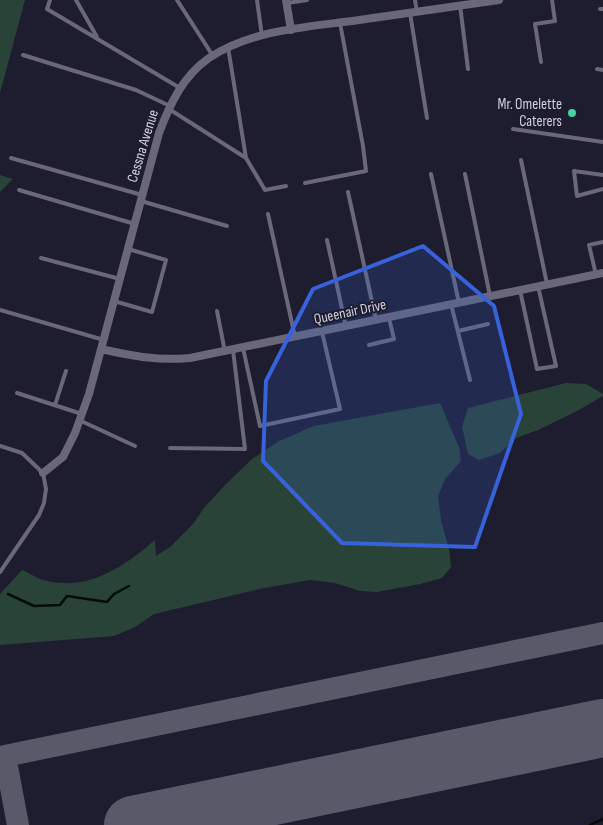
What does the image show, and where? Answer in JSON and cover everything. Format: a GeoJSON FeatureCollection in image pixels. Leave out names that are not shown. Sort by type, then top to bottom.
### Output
{"type":"FeatureCollection","features":[{"type":"Feature","properties":{"kind":"street","name":"Cessna Avenue"},"geometry":{"type":"LineString","coordinates":[[43,474],[63,457],[81,417],[104,340],[159,133],[169,107],[180,88],[195,71],[213,56],[228,47],[262,36],[291,30],[499,0]]}},
{"type":"Feature","properties":{"kind":"street"},"geometry":{"type":"LineString","coordinates":[[287,2],[291,30]]}},
{"type":"Feature","properties":{"kind":"street","name":"Queenair Drive"},"geometry":{"type":"LineString","coordinates":[[101,349],[151,359],[171,360],[224,352],[600,274]]}},
{"type":"Feature","properties":{"kind":"lane"},"geometry":{"type":"LineString","coordinates":[[50,0],[47,9],[180,88]]}},
{"type":"Feature","properties":{"kind":"lane"},"geometry":{"type":"LineString","coordinates":[[76,0],[98,38]]}},
{"type":"Feature","properties":{"kind":"lane"},"geometry":{"type":"LineString","coordinates":[[177,0],[213,56]]}},
{"type":"Feature","properties":{"kind":"lane"},"geometry":{"type":"LineString","coordinates":[[256,0],[262,36]]}},
{"type":"Feature","properties":{"kind":"lane"},"geometry":{"type":"LineString","coordinates":[[287,2],[306,0]]}},
{"type":"Feature","properties":{"kind":"lane"},"geometry":{"type":"LineString","coordinates":[[415,0],[414,12],[427,118]]}},
{"type":"Feature","properties":{"kind":"lane"},"geometry":{"type":"LineString","coordinates":[[541,62],[535,24],[555,21],[552,0]]}},
{"type":"Feature","properties":{"kind":"lane"},"geometry":{"type":"LineString","coordinates":[[460,6],[468,69]]}},
{"type":"Feature","properties":{"kind":"lane"},"geometry":{"type":"LineString","coordinates":[[305,183],[366,171],[340,23]]}},
{"type":"Feature","properties":{"kind":"lane"},"geometry":{"type":"LineString","coordinates":[[228,47],[246,158],[265,190],[286,186]]}},
{"type":"Feature","properties":{"kind":"lane"},"geometry":{"type":"LineString","coordinates":[[23,56],[136,90],[169,107],[246,158]]}},
{"type":"Feature","properties":{"kind":"lane"},"geometry":{"type":"LineString","coordinates":[[597,69],[603,70]]}},
{"type":"Feature","properties":{"kind":"lane"},"geometry":{"type":"LineString","coordinates":[[513,130],[603,142]]}},
{"type":"Feature","properties":{"kind":"lane"},"geometry":{"type":"LineString","coordinates":[[11,158],[227,226]]}},
{"type":"Feature","properties":{"kind":"lane"},"geometry":{"type":"LineString","coordinates":[[521,160],[548,284]]}},
{"type":"Feature","properties":{"kind":"lane"},"geometry":{"type":"LineString","coordinates":[[603,175],[574,171],[577,196],[603,189]]}},
{"type":"Feature","properties":{"kind":"lane"},"geometry":{"type":"LineString","coordinates":[[431,174],[455,304],[458,331],[470,380]]}},
{"type":"Feature","properties":{"kind":"lane"},"geometry":{"type":"LineString","coordinates":[[465,174],[490,296]]}},
{"type":"Feature","properties":{"kind":"lane"},"geometry":{"type":"LineString","coordinates":[[19,190],[135,224]]}},
{"type":"Feature","properties":{"kind":"lane"},"geometry":{"type":"LineString","coordinates":[[348,192],[376,320]]}},
{"type":"Feature","properties":{"kind":"lane"},"geometry":{"type":"LineString","coordinates":[[268,214],[295,337]]}},
{"type":"Feature","properties":{"kind":"lane"},"geometry":{"type":"LineString","coordinates":[[328,240],[346,327]]}},
{"type":"Feature","properties":{"kind":"lane"},"geometry":{"type":"LineString","coordinates":[[600,274],[589,245],[603,242]]}},
{"type":"Feature","properties":{"kind":"lane"},"geometry":{"type":"LineString","coordinates":[[114,301],[152,312],[166,260],[128,249]]}},
{"type":"Feature","properties":{"kind":"lane"},"geometry":{"type":"LineString","coordinates":[[41,258],[120,280]]}},
{"type":"Feature","properties":{"kind":"lane"},"geometry":{"type":"LineString","coordinates":[[520,290],[536,369],[556,366],[538,286]]}},
{"type":"Feature","properties":{"kind":"lane"},"geometry":{"type":"LineString","coordinates":[[0,310],[104,340]]}},
{"type":"Feature","properties":{"kind":"lane"},"geometry":{"type":"LineString","coordinates":[[217,312],[224,352]]}},
{"type":"Feature","properties":{"kind":"lane"},"geometry":{"type":"LineString","coordinates":[[369,345],[394,339],[389,318]]}},
{"type":"Feature","properties":{"kind":"lane"},"geometry":{"type":"LineString","coordinates":[[458,331],[488,324]]}},
{"type":"Feature","properties":{"kind":"lane"},"geometry":{"type":"LineString","coordinates":[[243,348],[260,426],[340,409],[322,332]]}},
{"type":"Feature","properties":{"kind":"lane"},"geometry":{"type":"LineString","coordinates":[[170,448],[245,449],[233,350]]}},
{"type":"Feature","properties":{"kind":"lane"},"geometry":{"type":"LineString","coordinates":[[55,404],[66,371]]}},
{"type":"Feature","properties":{"kind":"lane"},"geometry":{"type":"LineString","coordinates":[[17,393],[55,404],[136,446]]}},
{"type":"Feature","properties":{"kind":"lane"},"geometry":{"type":"LineString","coordinates":[[0,446],[22,453],[43,474],[46,489],[41,509],[22,541],[0,572]]}},
{"type":"Feature","properties":{"kind":"highlighted area"},"geometry":{"type":"Polygon","coordinates":[[[423,246],[494,306],[521,414],[475,547],[342,543],[263,461],[266,381],[313,289],[423,246]]]}},
{"type":"Feature","properties":{"kind":"green space"},"geometry":{"type":"Polygon","coordinates":[[[0,0],[25,0],[0,93],[0,0]]]}},
{"type":"Feature","properties":{"kind":"green space"},"geometry":{"type":"Polygon","coordinates":[[[0,175],[13,179],[0,192],[0,175]]]}},
{"type":"Feature","properties":{"kind":"green space"},"geometry":{"type":"Polygon","coordinates":[[[566,383],[586,384],[603,394],[603,396],[538,430],[516,438],[500,453],[479,460],[468,454],[462,427],[468,408],[566,383]]]}},
{"type":"Feature","properties":{"kind":"green space"},"geometry":{"type":"Polygon","coordinates":[[[440,403],[459,447],[461,461],[445,479],[438,496],[441,521],[449,549],[451,567],[442,578],[377,592],[360,591],[335,583],[310,580],[264,588],[154,614],[135,627],[114,636],[0,645],[0,594],[22,570],[44,580],[62,583],[77,582],[106,574],[119,567],[155,540],[156,556],[170,547],[193,524],[204,508],[252,459],[279,441],[314,426],[440,403]]]}},
{"type":"Feature","properties":{"kind":"waterway"},"geometry":{"type":"LineString","coordinates":[[8,594],[34,606],[60,605],[67,596],[107,602],[114,594],[129,586]]}},
{"type":"Feature","properties":{"kind":"waterway"},"geometry":{"type":"LineString","coordinates":[[590,825],[603,819]]}},
{"type":"Feature","properties":{"kind":"taxiway"},"geometry":{"type":"LineString","coordinates":[[0,757],[603,633]]}},
{"type":"Feature","properties":{"kind":"taxiway"},"geometry":{"type":"LineString","coordinates":[[5,756],[18,825]]}},
{"type":"Feature","properties":{"kind":"runway"},"geometry":{"type":"LineString","coordinates":[[133,825],[603,728]]}},
{"type":"Feature","properties":{"kind":"place","name":"Mr. Omelette Caterers"},"geometry":{"type":"Point","coordinates":[572,113]}}]}
